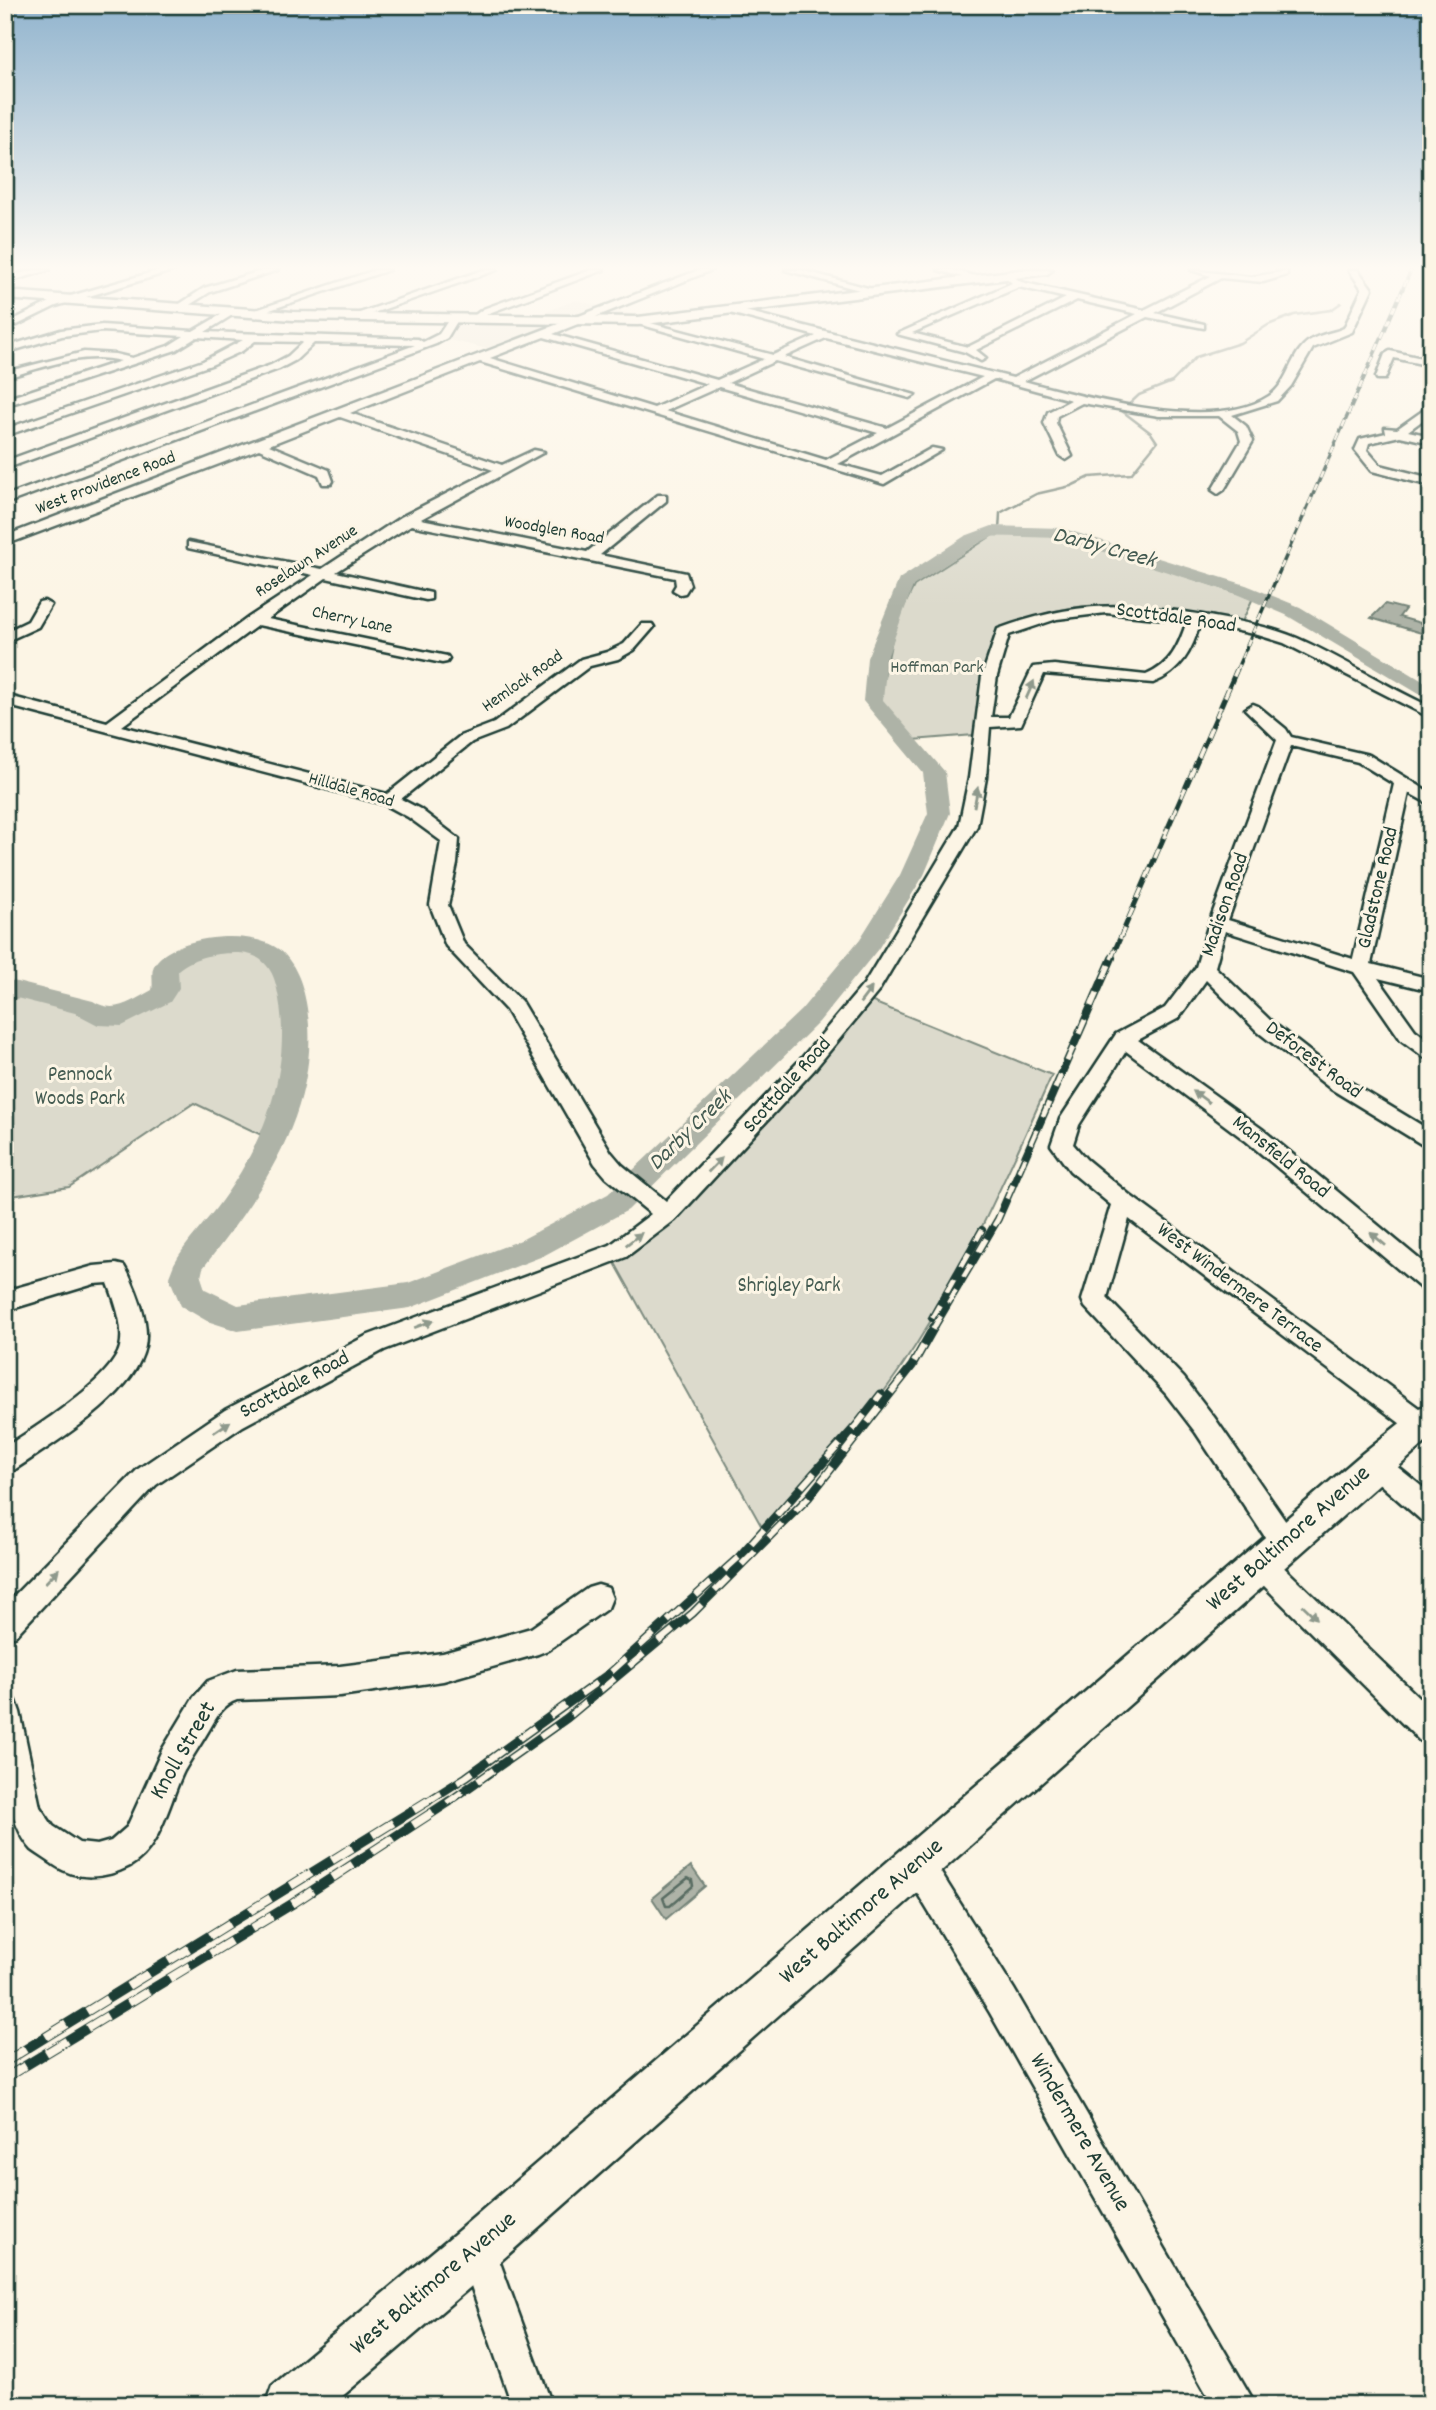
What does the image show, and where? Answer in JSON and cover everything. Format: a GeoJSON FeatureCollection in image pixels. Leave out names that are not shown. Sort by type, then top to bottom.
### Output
{"type":"FeatureCollection","features":[{"type":"Feature","properties":{"kind":"main road","name":"West Baltimore Avenue"},"geometry":{"type":"LineString","coordinates":[[291,2405],[477,2248],[1375,1464],[1427,1422]]}},
{"type":"Feature","properties":{"kind":"street"},"geometry":{"type":"LineString","coordinates":[[5,403],[67,382]]}},
{"type":"Feature","properties":{"kind":"street"},"geometry":{"type":"LineString","coordinates":[[5,433],[151,382]]}},
{"type":"Feature","properties":{"kind":"street"},"geometry":{"type":"LineString","coordinates":[[5,465],[232,382]]}},
{"type":"Feature","properties":{"kind":"street"},"geometry":{"type":"LineString","coordinates":[[5,500],[323,382]]}},
{"type":"Feature","properties":{"kind":"street"},"geometry":{"type":"LineString","coordinates":[[259,445],[419,382]]}},
{"type":"Feature","properties":{"kind":"street"},"geometry":{"type":"LineString","coordinates":[[558,382],[884,480],[936,450]]}},
{"type":"Feature","properties":{"kind":"street"},"geometry":{"type":"LineString","coordinates":[[712,382],[888,432]]}},
{"type":"Feature","properties":{"kind":"street"},"geometry":{"type":"LineString","coordinates":[[655,412],[720,382]]}},
{"type":"Feature","properties":{"kind":"street"},"geometry":{"type":"LineString","coordinates":[[866,382],[910,395]]}},
{"type":"Feature","properties":{"kind":"street"},"geometry":{"type":"LineString","coordinates":[[828,464],[976,382]]}},
{"type":"Feature","properties":{"kind":"street"},"geometry":{"type":"LineString","coordinates":[[1020,382],[1081,399],[1164,412],[1222,413],[1266,403],[1289,382]]}},
{"type":"Feature","properties":{"kind":"street"},"geometry":{"type":"LineString","coordinates":[[1066,456],[1050,423],[1052,414],[1081,399]]}},
{"type":"Feature","properties":{"kind":"street"},"geometry":{"type":"LineString","coordinates":[[1431,408],[1399,433],[1364,441],[1361,445],[1365,457],[1376,468],[1431,482]]}},
{"type":"Feature","properties":{"kind":"street"},"geometry":{"type":"LineString","coordinates":[[338,413],[502,469]]}},
{"type":"Feature","properties":{"kind":"street"},"geometry":{"type":"LineString","coordinates":[[1218,490],[1247,441],[1246,431],[1222,413]]}},
{"type":"Feature","properties":{"kind":"street"},"geometry":{"type":"LineString","coordinates":[[1392,420],[1385,426],[1399,433],[1431,440]]}},
{"type":"Feature","properties":{"kind":"street"},"geometry":{"type":"LineString","coordinates":[[259,445],[325,472],[327,481]]}},
{"type":"Feature","properties":{"kind":"street","name":"West Providence Road"},"geometry":{"type":"LineString","coordinates":[[5,541],[259,445]]}},
{"type":"Feature","properties":{"kind":"street","name":"Roselawn Avenue"},"geometry":{"type":"LineString","coordinates":[[111,726],[254,620],[406,520],[538,452]]}},
{"type":"Feature","properties":{"kind":"street"},"geometry":{"type":"LineString","coordinates":[[591,555],[662,498]]}},
{"type":"Feature","properties":{"kind":"street","name":"Woodglen Road"},"geometry":{"type":"LineString","coordinates":[[406,520],[555,551],[591,555],[681,576],[683,585],[680,590]]}},
{"type":"Feature","properties":{"kind":"street"},"geometry":{"type":"LineString","coordinates":[[193,545],[426,596]]}},
{"type":"Feature","properties":{"kind":"street"},"geometry":{"type":"LineString","coordinates":[[5,638],[33,624],[44,605]]}},
{"type":"Feature","properties":{"kind":"street","name":"Scottdale Road"},"geometry":{"type":"LineString","coordinates":[[5,1626],[147,1477],[234,1418],[375,1343],[618,1251],[662,1210],[807,1065],[872,988],[968,826],[976,799],[995,648],[1003,632],[1041,617],[1101,609],[1132,609],[1195,618],[1288,639],[1431,713]]}},
{"type":"Feature","properties":{"kind":"street"},"geometry":{"type":"LineString","coordinates":[[985,722],[1015,722],[1038,670],[1140,680],[1160,675],[1171,667],[1185,649],[1195,618]]}},
{"type":"Feature","properties":{"kind":"street","name":"Cherry Lane"},"geometry":{"type":"LineString","coordinates":[[254,620],[442,659]]}},
{"type":"Feature","properties":{"kind":"street","name":"Hemlock Road"},"geometry":{"type":"LineString","coordinates":[[390,800],[466,739],[500,726],[586,662],[598,661],[621,651],[644,633],[647,627]]}},
{"type":"Feature","properties":{"kind":"street","name":"Hilldale Road"},"geometry":{"type":"LineString","coordinates":[[5,700],[390,800],[414,813],[450,839],[449,864],[439,905],[455,946],[514,1006],[603,1158],[614,1171],[662,1210]]}},
{"type":"Feature","properties":{"kind":"street"},"geometry":{"type":"LineString","coordinates":[[1253,709],[1280,732],[1285,740],[1363,758],[1431,800]]}},
{"type":"Feature","properties":{"kind":"street","name":"Madison Road"},"geometry":{"type":"LineString","coordinates":[[1062,1146],[1068,1125],[1124,1039],[1172,1013],[1205,968],[1218,923],[1285,740]]}},
{"type":"Feature","properties":{"kind":"street","name":"Gladstone Road"},"geometry":{"type":"LineString","coordinates":[[1403,782],[1361,968],[1408,1035],[1431,1052]]}},
{"type":"Feature","properties":{"kind":"street"},"geometry":{"type":"LineString","coordinates":[[1218,923],[1361,968],[1431,985]]}},
{"type":"Feature","properties":{"kind":"street","name":"Deforest Road"},"geometry":{"type":"LineString","coordinates":[[1205,968],[1265,1027],[1338,1084],[1430,1139]]}},
{"type":"Feature","properties":{"kind":"street","name":"Mansfield Road"},"geometry":{"type":"LineString","coordinates":[[1124,1039],[1254,1135],[1431,1283]]}},
{"type":"Feature","properties":{"kind":"street","name":"West Windermere Terrace"},"geometry":{"type":"LineString","coordinates":[[1062,1146],[1078,1165],[1123,1202],[1427,1422]]}},
{"type":"Feature","properties":{"kind":"street"},"geometry":{"type":"LineString","coordinates":[[1123,1202],[1094,1300],[1175,1386],[1205,1425],[1273,1553],[1431,1730]]}},
{"type":"Feature","properties":{"kind":"street"},"geometry":{"type":"LineString","coordinates":[[5,1301],[94,1275],[116,1273],[124,1287],[133,1346],[119,1372],[75,1413],[5,1462]]}},
{"type":"Feature","properties":{"kind":"street"},"geometry":{"type":"LineString","coordinates":[[1375,1464],[1431,1511]]}},
{"type":"Feature","properties":{"kind":"street","name":"Knoll Street"},"geometry":{"type":"LineString","coordinates":[[5,1713],[26,1814],[42,1837],[74,1859],[97,1861],[120,1854],[138,1838],[173,1762],[205,1708],[219,1691],[237,1685],[340,1681],[443,1667],[538,1640],[598,1598]]}},
{"type":"Feature","properties":{"kind":"street","name":"Windermere Avenue"},"geometry":{"type":"LineString","coordinates":[[918,1865],[1002,2001],[1236,2405]]}},
{"type":"Feature","properties":{"kind":"street"},"geometry":{"type":"LineString","coordinates":[[477,2248],[531,2405]]}},
{"type":"Feature","properties":{"kind":"green space","name":"Hoffman Park"},"geometry":{"type":"Polygon","coordinates":[[[993,535],[1062,536],[1253,598],[1241,624],[1128,606],[1083,606],[1043,614],[995,635],[974,735],[913,740],[879,701],[895,625],[914,586],[993,535]]]}},
{"type":"Feature","properties":{"kind":"green space","name":"Pennock Woods Park"},"geometry":{"type":"Polygon","coordinates":[[[228,944],[254,947],[272,956],[284,972],[292,996],[295,1051],[288,1087],[272,1140],[194,1103],[69,1187],[5,1197],[5,999],[33,995],[84,1007],[98,1016],[122,1017],[161,996],[166,987],[165,968],[176,957],[228,944]]]}},
{"type":"Feature","properties":{"kind":"green space","name":"Shrigley Park"},"geometry":{"type":"Polygon","coordinates":[[[863,998],[1052,1075],[982,1227],[921,1337],[867,1413],[763,1529],[610,1254],[618,1251],[863,998]]]}},
{"type":"Feature","properties":{"kind":"water"},"geometry":{"type":"Polygon","coordinates":[[[1385,604],[1405,609],[1399,617],[1431,626],[1431,636],[1371,618],[1385,604]]]}},
{"type":"Feature","properties":{"kind":"water"},"geometry":{"type":"Polygon","coordinates":[[[691,1866],[705,1886],[666,1919],[652,1898],[691,1866]]]}},
{"type":"Feature","properties":{"kind":"waterway"},"geometry":{"type":"LineString","coordinates":[[999,531],[1000,513],[1036,494],[1071,486],[1090,477],[1131,474],[1157,442],[1151,433],[1122,411],[1139,395],[1171,382]]}},
{"type":"Feature","properties":{"kind":"waterway","name":"Darby Creek"},"geometry":{"type":"LineString","coordinates":[[5,987],[84,1007],[98,1016],[122,1017],[161,996],[166,988],[165,968],[182,956],[202,949],[234,945],[254,946],[268,952],[279,963],[286,976],[295,1011],[297,1039],[288,1094],[268,1148],[255,1173],[229,1214],[189,1264],[185,1277],[192,1297],[218,1312],[238,1318],[410,1295],[532,1248],[618,1202],[810,1016],[869,944],[912,875],[939,813],[934,772],[873,701],[877,658],[905,583],[971,540],[992,531],[1061,533],[1240,589],[1293,611],[1431,695]]}},
{"type":"Feature","properties":{"kind":"railway"},"geometry":{"type":"LineString","coordinates":[[1236,671],[1362,382]]}},
{"type":"Feature","properties":{"kind":"railway"},"geometry":{"type":"LineString","coordinates":[[1111,959],[1237,669]]}},
{"type":"Feature","properties":{"kind":"railway"},"geometry":{"type":"LineString","coordinates":[[933,1329],[998,1219],[1112,958]]}},
{"type":"Feature","properties":{"kind":"railway"},"geometry":{"type":"LineString","coordinates":[[932,1318],[982,1230]]}},
{"type":"Feature","properties":{"kind":"railway"},"geometry":{"type":"LineString","coordinates":[[448,1802],[567,1718],[693,1613],[809,1497],[912,1366],[934,1327]]}},
{"type":"Feature","properties":{"kind":"railway"},"geometry":{"type":"LineString","coordinates":[[425,1803],[466,1777],[610,1673],[739,1557],[856,1426],[881,1394]]}},
{"type":"Feature","properties":{"kind":"railway"},"geometry":{"type":"LineString","coordinates":[[5,2062],[428,1801]]}},
{"type":"Feature","properties":{"kind":"railway"},"geometry":{"type":"LineString","coordinates":[[5,2078],[292,1904],[448,1802]]}}]}
